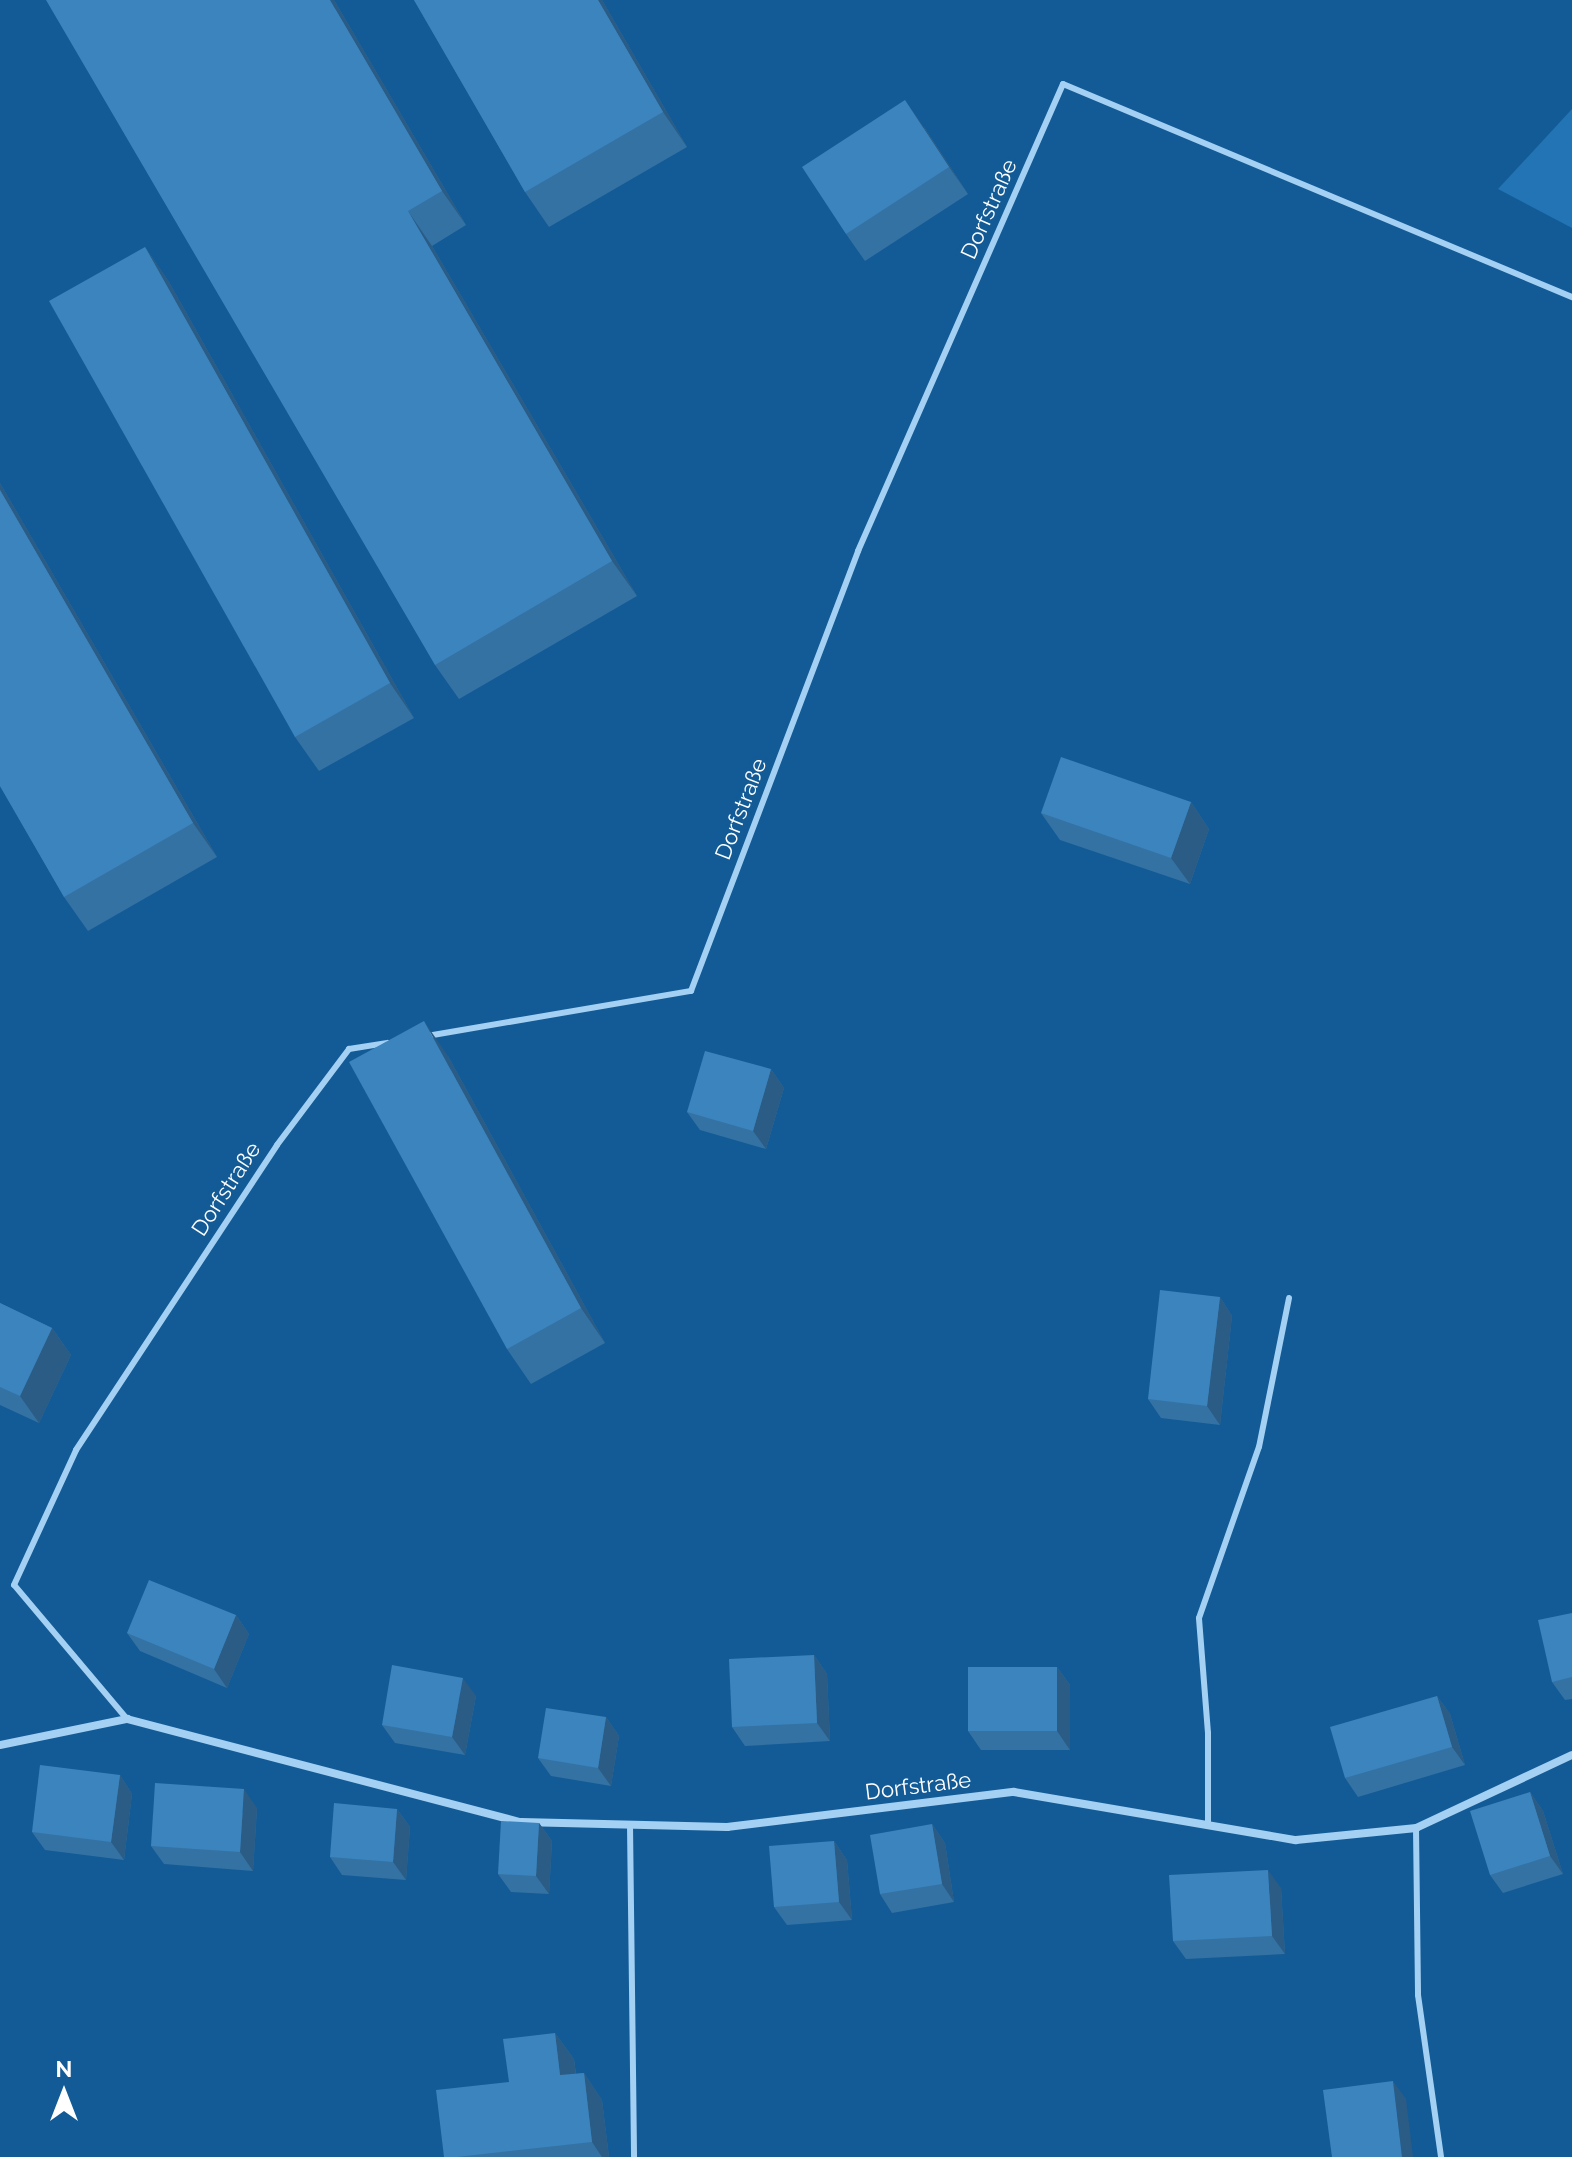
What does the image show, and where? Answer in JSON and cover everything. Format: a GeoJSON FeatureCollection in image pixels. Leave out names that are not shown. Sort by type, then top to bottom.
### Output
{"type":"FeatureCollection","features":[{"type":"Feature","properties":{"kind":"street","name":"Dorfstraße"},"geometry":{"type":"LineString","coordinates":[[0,1745],[127,1719],[521,1822],[727,1827],[1014,1792],[1296,1840],[1416,1828],[1572,1755]]}},
{"type":"Feature","properties":{"kind":"lane","name":"Dorfstraße"},"geometry":{"type":"LineString","coordinates":[[411,1039],[691,991],[858,551],[1063,84],[1572,297]]}},
{"type":"Feature","properties":{"kind":"lane","name":"Dorfstraße"},"geometry":{"type":"LineString","coordinates":[[127,1719],[14,1585],[76,1450],[277,1145],[349,1049],[396,1041]]}},
{"type":"Feature","properties":{"kind":"lane"},"geometry":{"type":"LineString","coordinates":[[1208,1825],[1208,1733],[1199,1618],[1259,1447],[1289,1298]]}},
{"type":"Feature","properties":{"kind":"lane"},"geometry":{"type":"LineString","coordinates":[[630,1825],[634,2157]]}},
{"type":"Feature","properties":{"kind":"lane"},"geometry":{"type":"LineString","coordinates":[[1416,1828],[1418,1995],[1441,2157]]}},
{"type":"Feature","properties":{"kind":"shaded area"},"geometry":{"type":"Polygon","coordinates":[[[1572,109],[1572,228],[1498,189],[1572,109]]]}},
{"type":"Feature","properties":{"kind":"building"},"geometry":{"type":"Polygon","coordinates":[[[46,0],[330,0],[442,191],[408,211],[612,561],[435,665],[46,0]]]}},
{"type":"Feature","properties":{"kind":"building"},"geometry":{"type":"Polygon","coordinates":[[[414,0],[598,0],[663,112],[525,192],[414,0]]]}},
{"type":"Feature","properties":{"kind":"building"},"geometry":{"type":"Polygon","coordinates":[[[905,100],[949,167],[846,234],[802,167],[905,100]]]}},
{"type":"Feature","properties":{"kind":"building"},"geometry":{"type":"Polygon","coordinates":[[[145,247],[390,683],[295,737],[49,301],[145,247]]]}},
{"type":"Feature","properties":{"kind":"building"},"geometry":{"type":"Polygon","coordinates":[[[0,490],[193,823],[64,897],[0,786],[0,490]]]}},
{"type":"Feature","properties":{"kind":"building"},"geometry":{"type":"Polygon","coordinates":[[[1061,757],[1191,802],[1171,858],[1041,813],[1061,757]]]}},
{"type":"Feature","properties":{"kind":"building"},"geometry":{"type":"Polygon","coordinates":[[[424,1021],[581,1308],[507,1349],[349,1062],[424,1021]]]}},
{"type":"Feature","properties":{"kind":"building"},"geometry":{"type":"Polygon","coordinates":[[[705,1051],[771,1069],[753,1131],[687,1112],[705,1051]]]}},
{"type":"Feature","properties":{"kind":"building"},"geometry":{"type":"Polygon","coordinates":[[[1160,1290],[1220,1297],[1207,1406],[1148,1399],[1160,1290]]]}},
{"type":"Feature","properties":{"kind":"building"},"geometry":{"type":"Polygon","coordinates":[[[0,1303],[52,1328],[20,1396],[0,1387],[0,1303]]]}},
{"type":"Feature","properties":{"kind":"building"},"geometry":{"type":"Polygon","coordinates":[[[149,1580],[236,1615],[214,1669],[127,1633],[149,1580]]]}},
{"type":"Feature","properties":{"kind":"building"},"geometry":{"type":"Polygon","coordinates":[[[1572,1613],[1572,1677],[1552,1682],[1538,1620],[1572,1613]]]}},
{"type":"Feature","properties":{"kind":"building"},"geometry":{"type":"Polygon","coordinates":[[[814,1655],[817,1723],[732,1727],[729,1659],[814,1655]]]}},
{"type":"Feature","properties":{"kind":"building"},"geometry":{"type":"Polygon","coordinates":[[[392,1665],[463,1678],[452,1737],[382,1725],[392,1665]]]}},
{"type":"Feature","properties":{"kind":"building"},"geometry":{"type":"Polygon","coordinates":[[[968,1667],[1057,1667],[1057,1731],[968,1731],[968,1667]]]}},
{"type":"Feature","properties":{"kind":"building"},"geometry":{"type":"Polygon","coordinates":[[[1437,1696],[1452,1747],[1345,1778],[1330,1727],[1437,1696]]]}},
{"type":"Feature","properties":{"kind":"building"},"geometry":{"type":"Polygon","coordinates":[[[546,1708],[606,1717],[598,1768],[538,1758],[546,1708]]]}},
{"type":"Feature","properties":{"kind":"building"},"geometry":{"type":"Polygon","coordinates":[[[40,1765],[120,1775],[111,1842],[32,1832],[40,1765]]]}},
{"type":"Feature","properties":{"kind":"building"},"geometry":{"type":"Polygon","coordinates":[[[155,1783],[244,1789],[240,1852],[151,1846],[155,1783]]]}},
{"type":"Feature","properties":{"kind":"building"},"geometry":{"type":"Polygon","coordinates":[[[1530,1792],[1550,1856],[1490,1875],[1470,1811],[1530,1792]]]}},
{"type":"Feature","properties":{"kind":"building"},"geometry":{"type":"Polygon","coordinates":[[[334,1803],[397,1809],[393,1862],[330,1857],[334,1803]]]}},
{"type":"Feature","properties":{"kind":"building"},"geometry":{"type":"Polygon","coordinates":[[[501,1821],[539,1823],[536,1876],[498,1874],[501,1821]]]}},
{"type":"Feature","properties":{"kind":"building"},"geometry":{"type":"Polygon","coordinates":[[[932,1824],[942,1884],[880,1894],[870,1835],[932,1824]]]}},
{"type":"Feature","properties":{"kind":"building"},"geometry":{"type":"Polygon","coordinates":[[[834,1841],[839,1902],[774,1907],[769,1846],[834,1841]]]}},
{"type":"Feature","properties":{"kind":"building"},"geometry":{"type":"Polygon","coordinates":[[[1268,1870],[1272,1936],[1173,1941],[1169,1875],[1268,1870]]]}},
{"type":"Feature","properties":{"kind":"building"},"geometry":{"type":"Polygon","coordinates":[[[555,2033],[560,2075],[584,2073],[592,2142],[444,2157],[436,2090],[509,2082],[503,2039],[555,2033]]]}},
{"type":"Feature","properties":{"kind":"building"},"geometry":{"type":"Polygon","coordinates":[[[1393,2081],[1402,2157],[1332,2157],[1323,2090],[1393,2081]]]}}]}
